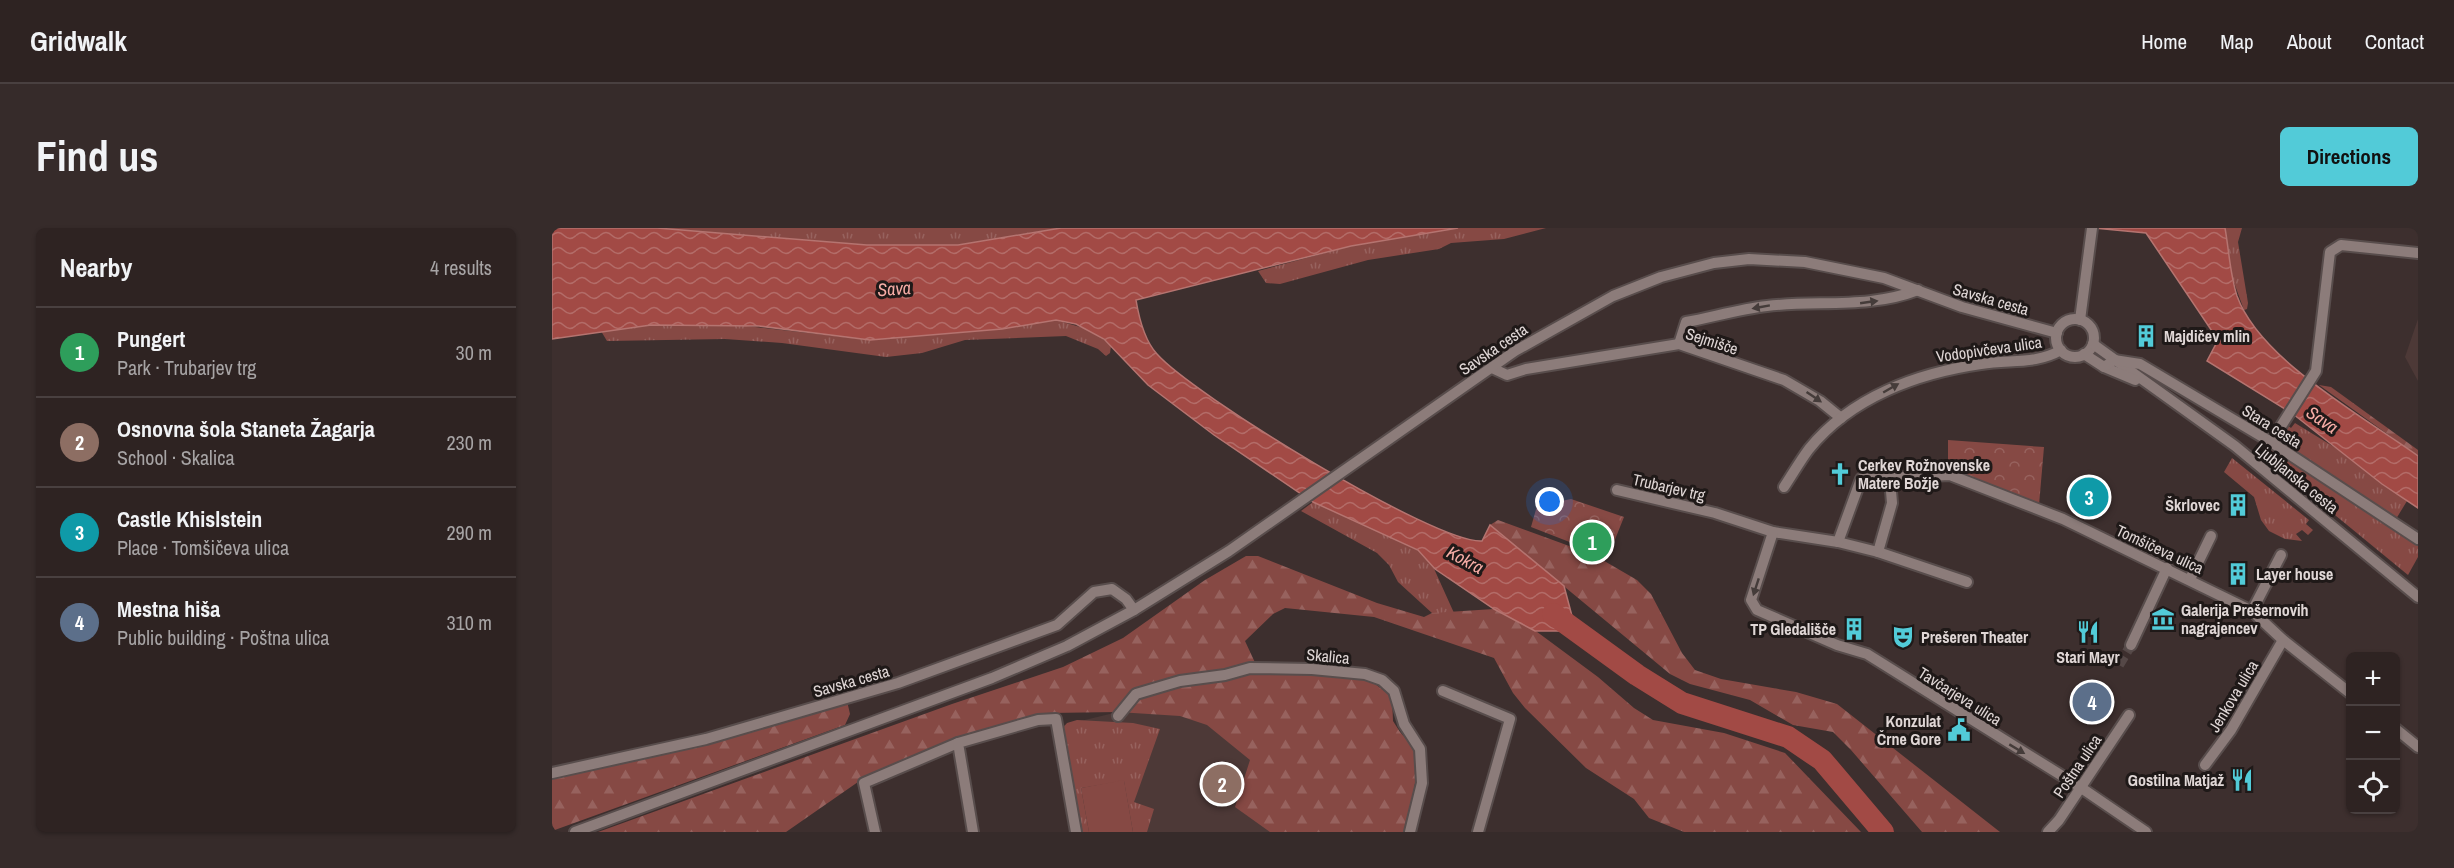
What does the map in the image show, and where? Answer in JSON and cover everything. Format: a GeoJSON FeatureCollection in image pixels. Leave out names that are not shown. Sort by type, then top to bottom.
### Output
{"type":"FeatureCollection","features":[{"type":"Feature","properties":{"kind":"street"},"geometry":{"type":"LineString","coordinates":[[2080,320],[2092,228]]}},
{"type":"Feature","properties":{"kind":"street"},"geometry":{"type":"LineString","coordinates":[[2271,442],[2316,371],[2330,252],[2341,245],[2418,253]]}},
{"type":"Feature","properties":{"kind":"street","name":"Savska cesta"},"geometry":{"type":"LineString","coordinates":[[575,832],[992,678],[1067,646],[1134,610],[1229,551],[1515,351],[1613,296],[1661,277],[1714,263],[1749,260],[1805,262],[1884,279],[1962,307],[2057,333]]}},
{"type":"Feature","properties":{"kind":"street"},"geometry":{"type":"LineString","coordinates":[[1678,344],[1686,322],[1767,306],[1854,304],[1900,297],[1918,290]]}},
{"type":"Feature","properties":{"kind":"street"},"geometry":{"type":"LineString","coordinates":[[2080,320],[2090,327],[2093,344],[2084,354],[2072,356],[2061,350],[2057,333],[2063,323],[2080,320]]}},
{"type":"Feature","properties":{"kind":"street","name":"Sejmišče"},"geometry":{"type":"LineString","coordinates":[[1492,368],[1507,375],[1538,367],[1678,344],[1784,380],[1820,401],[1841,418]]}},
{"type":"Feature","properties":{"kind":"street","name":"Ljubljanska cesta"},"geometry":{"type":"LineString","coordinates":[[2093,344],[2235,446],[2418,597]]}},
{"type":"Feature","properties":{"kind":"street","name":"Vodopivčeva ulica"},"geometry":{"type":"LineString","coordinates":[[1784,487],[1810,448],[1841,418],[1916,377],[1985,363],[2030,362],[2061,350]]}},
{"type":"Feature","properties":{"kind":"street","name":"Ljubljanska cesta"},"geometry":{"type":"LineString","coordinates":[[2084,354],[2104,367],[2152,388]]}},
{"type":"Feature","properties":{"kind":"street"},"geometry":{"type":"LineString","coordinates":[[2104,367],[2114,360]]}},
{"type":"Feature","properties":{"kind":"street","name":"Stara cesta"},"geometry":{"type":"LineString","coordinates":[[2114,360],[2140,363],[2271,442],[2418,539]]}},
{"type":"Feature","properties":{"kind":"street","name":"Tomšičeva ulica"},"geometry":{"type":"LineString","coordinates":[[1838,542],[1861,479],[1950,475],[2063,519],[2253,611],[2283,640],[2346,690]]}},
{"type":"Feature","properties":{"kind":"street"},"geometry":{"type":"LineString","coordinates":[[1878,552],[1892,503],[1890,479]]}},
{"type":"Feature","properties":{"kind":"street","name":"Trubarjev trg"},"geometry":{"type":"LineString","coordinates":[[1617,490],[1715,513],[1773,532],[1838,542],[1878,552],[1963,579]]}},
{"type":"Feature","properties":{"kind":"street","name":"Tavčarjeva ulica"},"geometry":{"type":"LineString","coordinates":[[1773,532],[1751,600],[1757,609],[1837,645],[1867,654],[2146,832]]}},
{"type":"Feature","properties":{"kind":"street"},"geometry":{"type":"LineString","coordinates":[[2190,579],[2211,536]]}},
{"type":"Feature","properties":{"kind":"street"},"geometry":{"type":"LineString","coordinates":[[2253,611],[2281,555]]}},
{"type":"Feature","properties":{"kind":"street"},"geometry":{"type":"LineString","coordinates":[[2132,645],[2167,568]]}},
{"type":"Feature","properties":{"kind":"street","name":"Savska cesta"},"geometry":{"type":"LineString","coordinates":[[552,773],[706,739],[898,683],[1057,626],[1094,592],[1112,589],[1126,599],[1134,610]]}},
{"type":"Feature","properties":{"kind":"street","name":"Jenkova ulica"},"geometry":{"type":"LineString","coordinates":[[2205,765],[2231,730],[2283,640]]}},
{"type":"Feature","properties":{"kind":"street","name":"Skalica"},"geometry":{"type":"LineString","coordinates":[[1118,716],[1136,694],[1180,681],[1225,675],[1250,668],[1312,669],[1365,674],[1382,680],[1394,690],[1404,724],[1420,748],[1422,783],[1410,832]]}},
{"type":"Feature","properties":{"kind":"street"},"geometry":{"type":"LineString","coordinates":[[1443,691],[1510,719],[1479,832]]}},
{"type":"Feature","properties":{"kind":"street","name":"Poštna ulica"},"geometry":{"type":"LineString","coordinates":[[2048,832],[2129,715]]}},
{"type":"Feature","properties":{"kind":"street"},"geometry":{"type":"LineString","coordinates":[[875,832],[864,783],[958,743],[1038,720],[1056,719],[1076,832]]}},
{"type":"Feature","properties":{"kind":"street"},"geometry":{"type":"LineString","coordinates":[[2400,732],[2418,747]]}},
{"type":"Feature","properties":{"kind":"street"},"geometry":{"type":"LineString","coordinates":[[958,743],[973,832]]}},
{"type":"Feature","properties":{"kind":"shaded area"},"geometry":{"type":"Polygon","coordinates":[[[2418,319],[2418,381],[2405,357],[2418,319]]]}},
{"type":"Feature","properties":{"kind":"shaded area"},"geometry":{"type":"Polygon","coordinates":[[[1175,684],[1358,832],[1081,832],[1064,725],[1118,712],[1175,684]]]}},
{"type":"Feature","properties":{"kind":"green space"},"geometry":{"type":"Polygon","coordinates":[[[657,228],[1061,228],[958,245],[867,245],[657,228]]]}},
{"type":"Feature","properties":{"kind":"green space"},"geometry":{"type":"Polygon","coordinates":[[[1458,228],[1546,228],[1504,239],[1451,243],[1439,249],[1368,260],[1280,284],[1266,283],[1258,271],[1351,246],[1458,228]]]}},
{"type":"Feature","properties":{"kind":"green space"},"geometry":{"type":"Polygon","coordinates":[[[2225,228],[2242,228],[2238,242],[2248,303],[2247,309],[2244,310],[2232,277],[2225,228]]]}},
{"type":"Feature","properties":{"kind":"green space"},"geometry":{"type":"Polygon","coordinates":[[[1056,320],[1094,331],[1111,346],[1110,353],[1106,356],[1098,349],[1066,336],[965,340],[922,353],[886,357],[782,343],[725,339],[607,341],[601,331],[651,325],[746,326],[870,340],[1002,329],[1056,320]]]}},
{"type":"Feature","properties":{"kind":"green space"},"geometry":{"type":"Polygon","coordinates":[[[2319,385],[2331,387],[2418,450],[2418,456],[2319,385]]]}},
{"type":"Feature","properties":{"kind":"green space"},"geometry":{"type":"Polygon","coordinates":[[[2295,423],[2344,453],[2407,501],[2396,519],[2279,441],[2279,433],[2286,424],[2291,428],[2295,423]]]}},
{"type":"Feature","properties":{"kind":"green space"},"geometry":{"type":"Polygon","coordinates":[[[1948,440],[2044,447],[2039,505],[1948,472],[1948,440]]]}},
{"type":"Feature","properties":{"kind":"green space"},"geometry":{"type":"Polygon","coordinates":[[[2266,445],[2418,545],[2418,557],[2408,575],[2257,451],[2266,445]]]}},
{"type":"Feature","properties":{"kind":"green space"},"geometry":{"type":"Polygon","coordinates":[[[2232,458],[2309,520],[2306,524],[2313,530],[2308,535],[2302,530],[2296,534],[2302,541],[2285,539],[2269,531],[2261,520],[2254,497],[2224,472],[2232,458]]]}},
{"type":"Feature","properties":{"kind":"green space"},"geometry":{"type":"Polygon","coordinates":[[[1571,499],[1624,517],[1608,557],[1531,527],[1537,506],[1571,499]]]}},
{"type":"Feature","properties":{"kind":"green space"},"geometry":{"type":"Polygon","coordinates":[[[1313,502],[1418,550],[1431,562],[1454,613],[1432,613],[1398,582],[1389,565],[1377,553],[1301,511],[1313,502]]]}},
{"type":"Feature","properties":{"kind":"green space"},"geometry":{"type":"Polygon","coordinates":[[[1498,520],[1594,555],[1637,580],[1651,594],[1682,653],[1695,670],[1721,679],[1796,692],[1837,704],[2000,832],[1922,832],[1833,732],[1793,725],[1750,700],[1690,684],[1670,674],[1490,525],[1498,520]]]}},
{"type":"Feature","properties":{"kind":"green space"},"geometry":{"type":"Polygon","coordinates":[[[1246,556],[1258,556],[1377,603],[1424,617],[1432,613],[1494,609],[1525,623],[1598,677],[1634,708],[1653,720],[1724,733],[1785,753],[1861,832],[1684,832],[1649,818],[1634,799],[1586,768],[1525,708],[1513,693],[1494,658],[1374,617],[1285,608],[1273,614],[1245,641],[1258,669],[1370,680],[1392,697],[1393,721],[1417,751],[1419,764],[1405,832],[1270,832],[1235,807],[1250,760],[1207,725],[1180,716],[1118,712],[1048,713],[979,731],[858,782],[786,832],[598,832],[952,704],[1063,667],[1123,638],[1205,580],[1246,556]]]}},
{"type":"Feature","properties":{"kind":"green space"},"geometry":{"type":"Polygon","coordinates":[[[847,701],[850,714],[845,725],[552,831],[552,777],[585,768],[636,760],[847,701]]]}},
{"type":"Feature","properties":{"kind":"green space"},"geometry":{"type":"Polygon","coordinates":[[[1077,720],[1133,723],[1160,729],[1134,802],[1154,809],[1147,832],[1133,832],[1124,781],[1081,788],[1089,832],[1080,832],[1062,729],[1067,723],[1077,720]]]}},
{"type":"Feature","properties":{"kind":"green space"},"geometry":{"type":"Polygon","coordinates":[[[1124,780],[1133,832],[1089,832],[1081,788],[1124,780]]]}},
{"type":"Feature","properties":{"kind":"water","name":"Sava"},"geometry":{"type":"Polygon","coordinates":[[[552,228],[657,228],[867,245],[958,245],[1061,228],[1458,228],[1351,246],[1136,300],[1145,336],[1157,354],[1179,374],[1216,401],[1315,464],[1368,494],[1416,519],[1456,535],[1482,541],[1490,525],[1564,586],[1576,631],[1535,631],[1494,609],[1435,569],[1418,550],[1313,502],[1214,435],[1148,385],[1104,339],[1076,324],[1056,320],[1002,329],[870,340],[759,326],[651,325],[552,339],[552,228]]]}},
{"type":"Feature","properties":{"kind":"water","name":"Sava"},"geometry":{"type":"Polygon","coordinates":[[[2094,228],[2225,228],[2237,296],[2249,320],[2267,343],[2316,385],[2418,456],[2418,508],[2382,484],[2293,414],[2207,361],[2218,340],[2146,233],[2094,228]]]}},
{"type":"Feature","properties":{"kind":"waterway","name":"Kokra"},"geometry":{"type":"LineString","coordinates":[[1553,614],[1637,675],[1682,703],[1788,737],[1822,760],[1883,832]]}},
{"type":"Feature","properties":{"kind":"tunnel"},"geometry":{"type":"LineString","coordinates":[[2119,665],[2131,645]]}},
{"type":"Feature","properties":{"kind":"place","name":"Majdičev mlin"},"geometry":{"type":"Point","coordinates":[2146,336]}},
{"type":"Feature","properties":{"kind":"place","name":"Cerkev Rožnovenske Matere Božje"},"geometry":{"type":"Point","coordinates":[1840,474]}},
{"type":"Feature","properties":{"kind":"place","name":"Castle Khislstein"},"geometry":{"type":"Point","coordinates":[2089,497]}},
{"type":"Feature","properties":{"kind":"place","name":"Škrlovec"},"geometry":{"type":"Point","coordinates":[2238,505]}},
{"type":"Feature","properties":{"kind":"place","name":"Pungert"},"geometry":{"type":"Point","coordinates":[1592,542]}},
{"type":"Feature","properties":{"kind":"place","name":"Layer house"},"geometry":{"type":"Point","coordinates":[2238,574]}},
{"type":"Feature","properties":{"kind":"place","name":"Galerija Prešernovih nagrajencev"},"geometry":{"type":"Point","coordinates":[2163,619]}},
{"type":"Feature","properties":{"kind":"place","name":"TP Gledališče"},"geometry":{"type":"Point","coordinates":[1854,629]}},
{"type":"Feature","properties":{"kind":"place","name":"Stari Mayr"},"geometry":{"type":"Point","coordinates":[2088,632]}},
{"type":"Feature","properties":{"kind":"place","name":"Prešeren Theater"},"geometry":{"type":"Point","coordinates":[1903,637]}},
{"type":"Feature","properties":{"kind":"place","name":"Mestna hiša"},"geometry":{"type":"Point","coordinates":[2092,702]}},
{"type":"Feature","properties":{"kind":"place","name":"Konzulat Črne Gore"},"geometry":{"type":"Point","coordinates":[1959,730]}},
{"type":"Feature","properties":{"kind":"place","name":"Gostilna Matjaž"},"geometry":{"type":"Point","coordinates":[2242,780]}},
{"type":"Feature","properties":{"kind":"place","name":"Osnovna šola Staneta Žagarja"},"geometry":{"type":"Point","coordinates":[1222,784]}}]}
